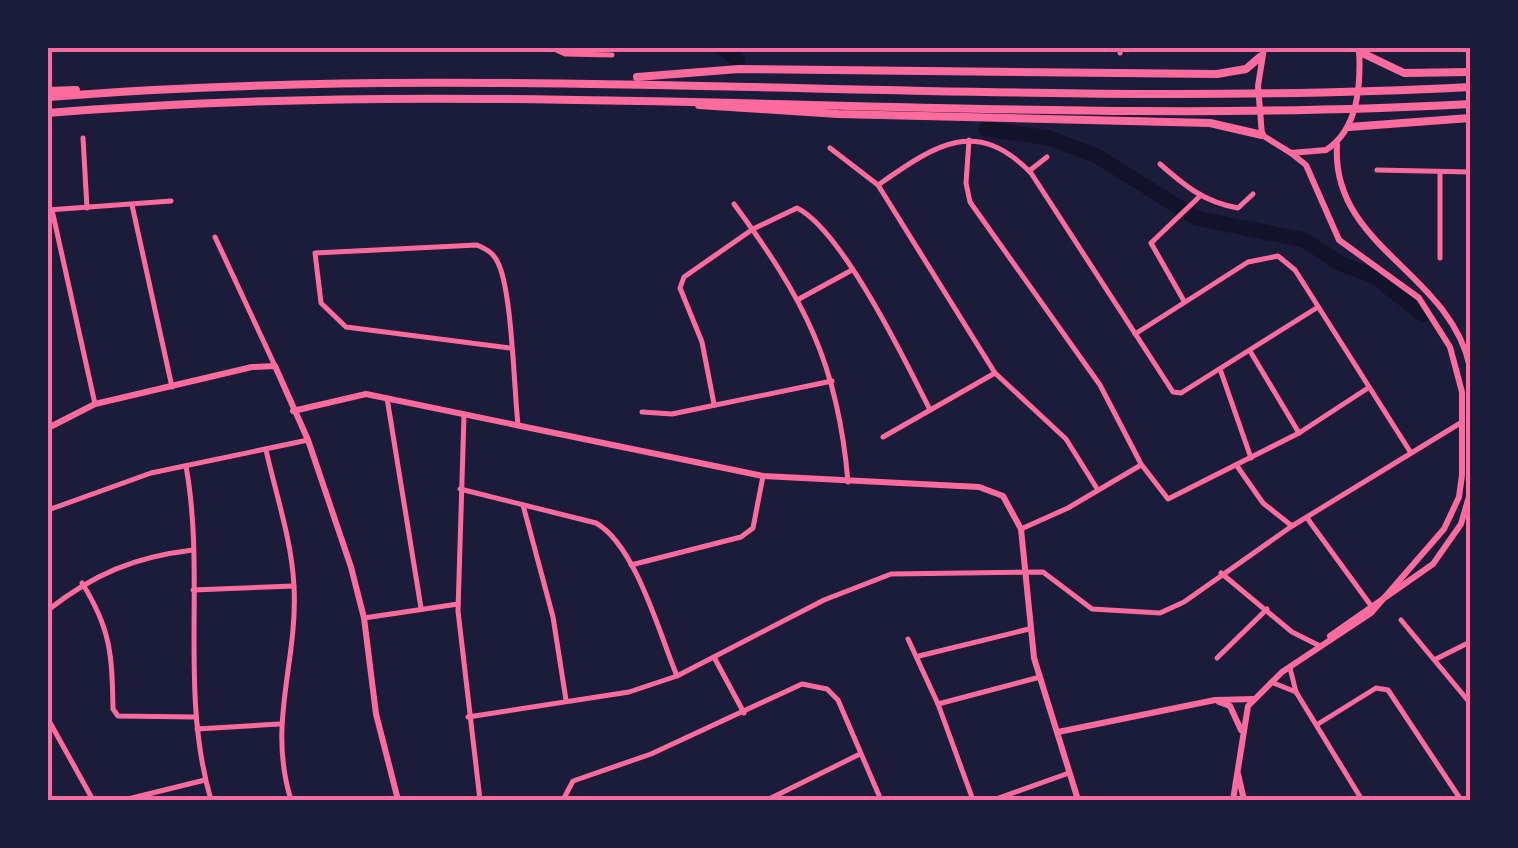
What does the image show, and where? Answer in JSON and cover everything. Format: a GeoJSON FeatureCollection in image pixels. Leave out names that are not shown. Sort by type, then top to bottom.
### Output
{"type":"FeatureCollection","features":[{"type":"Feature","properties":{"kind":"highway"},"geometry":{"type":"LineString","coordinates":[[1360,50],[1404,72],[1470,72]]}},
{"type":"Feature","properties":{"kind":"highway"},"geometry":{"type":"LineString","coordinates":[[602,81],[739,69],[1217,74],[1246,69],[1260,57]]}},
{"type":"Feature","properties":{"kind":"highway"},"geometry":{"type":"LineString","coordinates":[[48,94],[602,81],[1250,93],[1470,87]]}},
{"type":"Feature","properties":{"kind":"highway"},"geometry":{"type":"LineString","coordinates":[[48,113],[152,104],[406,97],[1250,111],[1470,104]]}},
{"type":"Feature","properties":{"kind":"highway"},"geometry":{"type":"LineString","coordinates":[[602,98],[838,114],[1210,122],[1262,135]]}},
{"type":"Feature","properties":{"kind":"highway"},"geometry":{"type":"LineString","coordinates":[[1348,127],[1470,118]]}},
{"type":"Feature","properties":{"kind":"street"},"geometry":{"type":"LineString","coordinates":[[552,48],[565,54],[612,55]]}},
{"type":"Feature","properties":{"kind":"street"},"geometry":{"type":"LineString","coordinates":[[1264,48],[1260,57],[1258,115],[1262,135],[1306,165],[1322,211],[1340,240],[1406,288],[1430,312],[1456,363],[1466,475],[1459,497],[1444,529],[1372,608]]}},
{"type":"Feature","properties":{"kind":"street"},"geometry":{"type":"LineString","coordinates":[[1291,153],[1326,150],[1337,144],[1348,127],[1360,50]]}},
{"type":"Feature","properties":{"kind":"street"},"geometry":{"type":"LineString","coordinates":[[84,138],[86,208]]}},
{"type":"Feature","properties":{"kind":"street"},"geometry":{"type":"LineString","coordinates":[[969,140],[966,183],[970,202],[1100,385],[1141,464],[1168,499],[1299,432],[1368,388]]}},
{"type":"Feature","properties":{"kind":"street"},"geometry":{"type":"LineString","coordinates":[[878,185],[924,153],[969,140],[1004,152],[1029,171],[1173,392],[1181,392],[1318,307]]}},
{"type":"Feature","properties":{"kind":"street"},"geometry":{"type":"LineString","coordinates":[[1337,144],[1337,175],[1347,205],[1365,231],[1431,291],[1470,365]]}},
{"type":"Feature","properties":{"kind":"street"},"geometry":{"type":"LineString","coordinates":[[830,148],[878,185],[995,373],[1066,439],[1096,487]]}},
{"type":"Feature","properties":{"kind":"street"},"geometry":{"type":"LineString","coordinates":[[1029,171],[1047,157]]}},
{"type":"Feature","properties":{"kind":"street"},"geometry":{"type":"LineString","coordinates":[[1160,164],[1199,198],[1238,208],[1252,194]]}},
{"type":"Feature","properties":{"kind":"street"},"geometry":{"type":"LineString","coordinates":[[1377,170],[1470,172]]}},
{"type":"Feature","properties":{"kind":"street"},"geometry":{"type":"LineString","coordinates":[[1440,172],[1440,258]]}},
{"type":"Feature","properties":{"kind":"street"},"geometry":{"type":"LineString","coordinates":[[1184,302],[1151,243],[1199,198]]}},
{"type":"Feature","properties":{"kind":"street"},"geometry":{"type":"LineString","coordinates":[[95,404],[50,210],[171,201]]}},
{"type":"Feature","properties":{"kind":"street"},"geometry":{"type":"LineString","coordinates":[[734,204],[799,298],[842,415],[848,482]]}},
{"type":"Feature","properties":{"kind":"street"},"geometry":{"type":"LineString","coordinates":[[132,205],[172,386]]}},
{"type":"Feature","properties":{"kind":"street"},"geometry":{"type":"LineString","coordinates":[[714,404],[702,342],[680,288],[684,277],[753,229],[797,208],[852,270],[884,317],[929,408]]}},
{"type":"Feature","properties":{"kind":"street"},"geometry":{"type":"LineString","coordinates":[[215,237],[308,440],[364,618],[376,714],[398,800]]}},
{"type":"Feature","properties":{"kind":"street"},"geometry":{"type":"LineString","coordinates":[[510,348],[346,327],[320,303],[315,253],[476,245],[492,252],[501,269],[510,348],[518,425]]}},
{"type":"Feature","properties":{"kind":"street"},"geometry":{"type":"LineString","coordinates":[[1135,334],[1248,262],[1278,256],[1296,270],[1411,453]]}},
{"type":"Feature","properties":{"kind":"street"},"geometry":{"type":"LineString","coordinates":[[799,298],[852,270]]}},
{"type":"Feature","properties":{"kind":"street"},"geometry":{"type":"LineString","coordinates":[[1250,351],[1299,432]]}},
{"type":"Feature","properties":{"kind":"street"},"geometry":{"type":"LineString","coordinates":[[48,428],[95,404],[274,366]]}},
{"type":"Feature","properties":{"kind":"street"},"geometry":{"type":"LineString","coordinates":[[1220,369],[1251,458]]}},
{"type":"Feature","properties":{"kind":"street"},"geometry":{"type":"LineString","coordinates":[[883,437],[995,373]]}},
{"type":"Feature","properties":{"kind":"street"},"geometry":{"type":"LineString","coordinates":[[642,412],[672,414],[832,381]]}},
{"type":"Feature","properties":{"kind":"street"},"geometry":{"type":"LineString","coordinates":[[293,411],[337,398],[387,397],[763,476],[979,487],[1003,496],[1021,529],[1029,629],[1078,800]]}},
{"type":"Feature","properties":{"kind":"street"},"geometry":{"type":"LineString","coordinates":[[387,397],[421,608]]}},
{"type":"Feature","properties":{"kind":"street"},"geometry":{"type":"LineString","coordinates":[[464,413],[458,604],[480,800]]}},
{"type":"Feature","properties":{"kind":"street"},"geometry":{"type":"LineString","coordinates":[[468,718],[629,692],[677,676],[821,602],[888,575],[919,571],[1023,572],[1052,576],[1075,600],[1092,609],[1136,614],[1174,608],[1292,526],[1462,422]]}},
{"type":"Feature","properties":{"kind":"street"},"geometry":{"type":"LineString","coordinates":[[49,506],[114,483],[308,440]]}},
{"type":"Feature","properties":{"kind":"street"},"geometry":{"type":"LineString","coordinates":[[266,450],[294,586],[279,724],[284,778],[291,800]]}},
{"type":"Feature","properties":{"kind":"street"},"geometry":{"type":"LineString","coordinates":[[1021,529],[1068,508],[1096,487],[1141,464]]}},
{"type":"Feature","properties":{"kind":"street"},"geometry":{"type":"LineString","coordinates":[[1237,465],[1263,504],[1292,526]]}},
{"type":"Feature","properties":{"kind":"street"},"geometry":{"type":"LineString","coordinates":[[186,466],[194,508],[195,717],[211,800]]}},
{"type":"Feature","properties":{"kind":"street"},"geometry":{"type":"LineString","coordinates":[[631,565],[740,537],[753,528],[763,476]]}},
{"type":"Feature","properties":{"kind":"street"},"geometry":{"type":"LineString","coordinates":[[459,489],[596,522],[612,532],[631,565],[677,676]]}},
{"type":"Feature","properties":{"kind":"street"},"geometry":{"type":"LineString","coordinates":[[1234,800],[1241,730],[1254,698],[1346,622],[1432,564],[1461,524],[1470,493]]}},
{"type":"Feature","properties":{"kind":"street"},"geometry":{"type":"LineString","coordinates":[[523,505],[553,616],[566,700]]}},
{"type":"Feature","properties":{"kind":"street"},"geometry":{"type":"LineString","coordinates":[[1308,518],[1372,608]]}},
{"type":"Feature","properties":{"kind":"street"},"geometry":{"type":"LineString","coordinates":[[48,610],[82,583],[125,562],[193,550]]}},
{"type":"Feature","properties":{"kind":"street"},"geometry":{"type":"LineString","coordinates":[[1221,573],[1292,632],[1318,645]]}},
{"type":"Feature","properties":{"kind":"street"},"geometry":{"type":"LineString","coordinates":[[82,583],[104,617],[112,647],[114,709],[118,716],[195,717]]}},
{"type":"Feature","properties":{"kind":"street"},"geometry":{"type":"LineString","coordinates":[[193,590],[294,586]]}},
{"type":"Feature","properties":{"kind":"street"},"geometry":{"type":"LineString","coordinates":[[364,618],[458,604]]}},
{"type":"Feature","properties":{"kind":"street"},"geometry":{"type":"LineString","coordinates":[[1217,658],[1267,610]]}},
{"type":"Feature","properties":{"kind":"street"},"geometry":{"type":"LineString","coordinates":[[1400,620],[1470,703]]}},
{"type":"Feature","properties":{"kind":"street"},"geometry":{"type":"LineString","coordinates":[[919,656],[1029,629]]}},
{"type":"Feature","properties":{"kind":"street"},"geometry":{"type":"LineString","coordinates":[[908,638],[919,656],[973,800]]}},
{"type":"Feature","properties":{"kind":"street"},"geometry":{"type":"LineString","coordinates":[[1436,659],[1470,642]]}},
{"type":"Feature","properties":{"kind":"street"},"geometry":{"type":"LineString","coordinates":[[716,659],[744,713]]}},
{"type":"Feature","properties":{"kind":"street"},"geometry":{"type":"LineString","coordinates":[[1290,666],[1296,692],[1362,800]]}},
{"type":"Feature","properties":{"kind":"street"},"geometry":{"type":"LineString","coordinates":[[938,704],[1040,677]]}},
{"type":"Feature","properties":{"kind":"street"},"geometry":{"type":"LineString","coordinates":[[1270,682],[1296,692]]}},
{"type":"Feature","properties":{"kind":"street"},"geometry":{"type":"LineString","coordinates":[[563,800],[573,781],[588,774],[651,754],[802,684],[814,683],[838,700],[858,756],[880,800]]}},
{"type":"Feature","properties":{"kind":"street"},"geometry":{"type":"LineString","coordinates":[[1318,724],[1382,687],[1461,800]]}},
{"type":"Feature","properties":{"kind":"street"},"geometry":{"type":"LineString","coordinates":[[1058,732],[1216,700],[1254,698]]}},
{"type":"Feature","properties":{"kind":"street"},"geometry":{"type":"LineString","coordinates":[[1216,700],[1230,706],[1241,730]]}},
{"type":"Feature","properties":{"kind":"street"},"geometry":{"type":"LineString","coordinates":[[48,719],[94,800]]}},
{"type":"Feature","properties":{"kind":"street"},"geometry":{"type":"LineString","coordinates":[[196,729],[279,724]]}},
{"type":"Feature","properties":{"kind":"street"},"geometry":{"type":"LineString","coordinates":[[767,800],[858,756]]}},
{"type":"Feature","properties":{"kind":"street"},"geometry":{"type":"LineString","coordinates":[[993,800],[1069,773]]}},
{"type":"Feature","properties":{"kind":"street"},"geometry":{"type":"LineString","coordinates":[[1238,773],[1244,800]]}},
{"type":"Feature","properties":{"kind":"street"},"geometry":{"type":"LineString","coordinates":[[124,800],[205,780]]}},
{"type":"Feature","properties":{"kind":"waterway"},"geometry":{"type":"LineString","coordinates":[[722,48],[738,60]]}},
{"type":"Feature","properties":{"kind":"waterway"},"geometry":{"type":"LineString","coordinates":[[986,129],[1049,138],[1097,156],[1196,218],[1304,240],[1341,264],[1374,276],[1423,315]]}}]}
